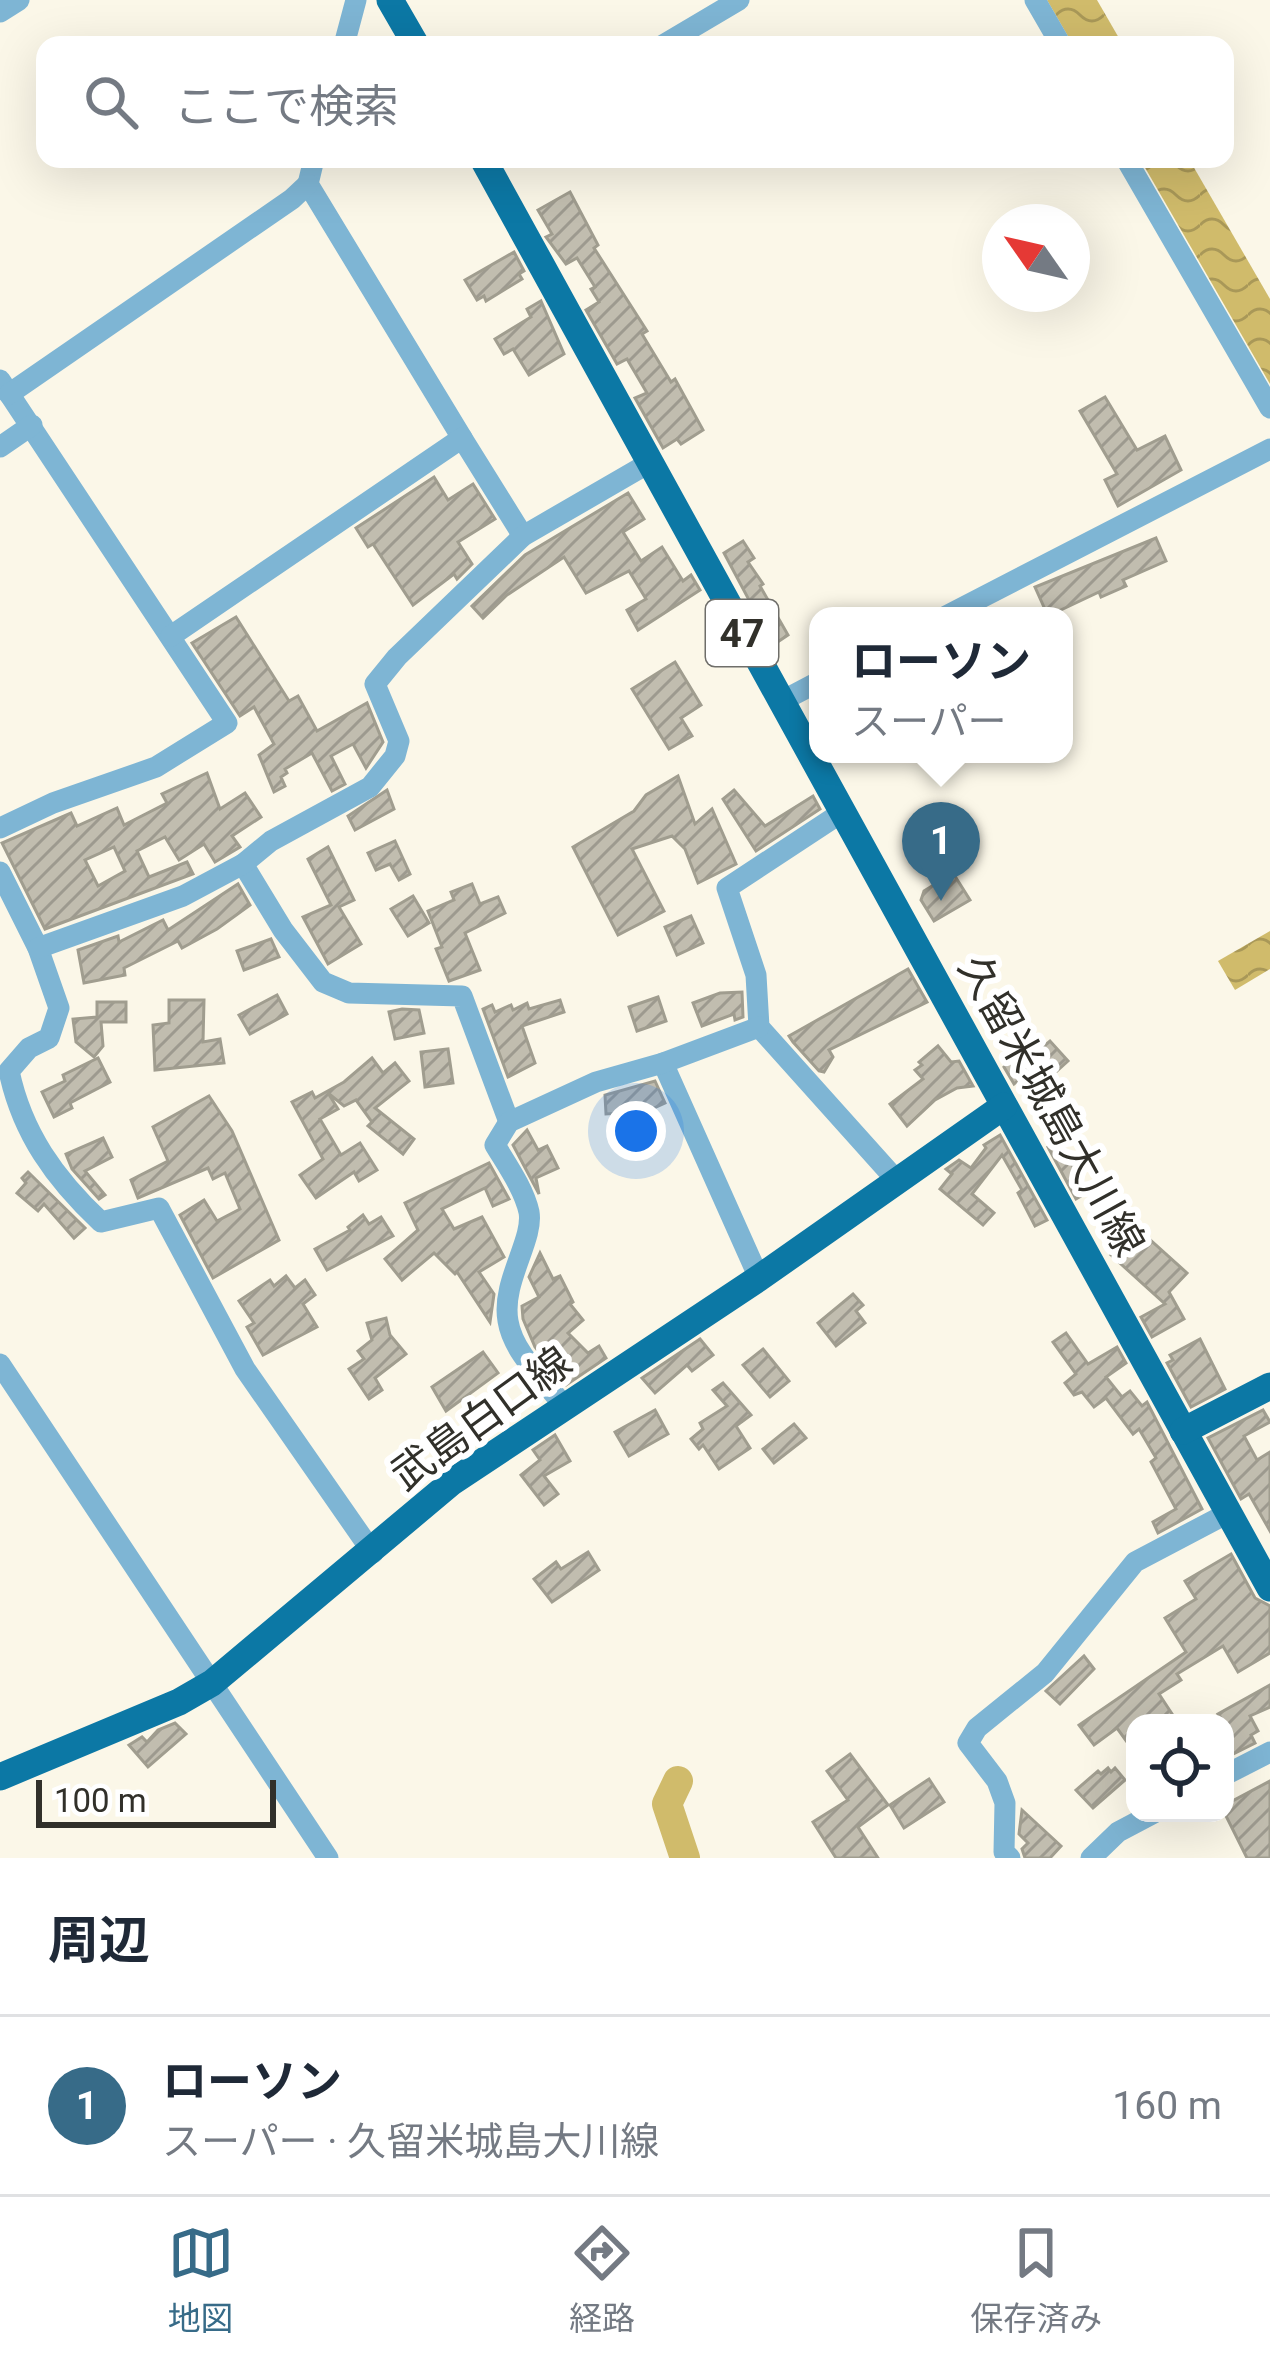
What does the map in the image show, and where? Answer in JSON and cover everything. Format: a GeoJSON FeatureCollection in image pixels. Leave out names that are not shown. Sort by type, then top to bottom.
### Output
{"type":"FeatureCollection","features":[{"type":"Feature","properties":{"kind":"main road"},"geometry":{"type":"LineString","coordinates":[[390,0],[411,36]]}},
{"type":"Feature","properties":{"kind":"main road","name":"久留米城島大川線"},"geometry":{"type":"LineString","coordinates":[[488,168],[809,751]]}},
{"type":"Feature","properties":{"kind":"main road","name":"久留米城島大川線"},"geometry":{"type":"LineString","coordinates":[[816,763],[1270,1588]]}},
{"type":"Feature","properties":{"kind":"main road","name":"武島白口線"},"geometry":{"type":"LineString","coordinates":[[0,1777],[179,1702],[212,1683],[452,1483],[759,1279],[1004,1106]]}},
{"type":"Feature","properties":{"kind":"main road"},"geometry":{"type":"LineString","coordinates":[[1184,1431],[1270,1386]]}},
{"type":"Feature","properties":{"kind":"street"},"geometry":{"type":"LineString","coordinates":[[0,12],[19,0]]}},
{"type":"Feature","properties":{"kind":"street"},"geometry":{"type":"LineString","coordinates":[[346,36],[356,0]]}},
{"type":"Feature","properties":{"kind":"street"},"geometry":{"type":"LineString","coordinates":[[678,36],[739,0]]}},
{"type":"Feature","properties":{"kind":"street"},"geometry":{"type":"LineString","coordinates":[[1035,0],[1055,36]]}},
{"type":"Feature","properties":{"kind":"street"},"geometry":{"type":"LineString","coordinates":[[0,828],[53,803],[155,767],[227,723],[4,387],[292,199],[308,184],[312,168]]}},
{"type":"Feature","properties":{"kind":"street"},"geometry":{"type":"LineString","coordinates":[[1131,168],[1270,408]]}},
{"type":"Feature","properties":{"kind":"street"},"geometry":{"type":"LineString","coordinates":[[308,184],[523,536]]}},
{"type":"Feature","properties":{"kind":"street"},"geometry":{"type":"LineString","coordinates":[[0,447],[32,425]]}},
{"type":"Feature","properties":{"kind":"street"},"geometry":{"type":"LineString","coordinates":[[170,636],[462,438]]}},
{"type":"Feature","properties":{"kind":"street"},"geometry":{"type":"LineString","coordinates":[[963,607],[1270,449]]}},
{"type":"Feature","properties":{"kind":"street"},"geometry":{"type":"LineString","coordinates":[[38,948],[183,896],[370,787],[395,756],[399,741],[375,684],[398,657],[523,536],[649,464]]}},
{"type":"Feature","properties":{"kind":"street"},"geometry":{"type":"LineString","coordinates":[[780,702],[809,687]]}},
{"type":"Feature","properties":{"kind":"street"},"geometry":{"type":"LineString","coordinates":[[844,811],[727,888],[756,975],[759,1027],[898,1182]]}},
{"type":"Feature","properties":{"kind":"street"},"geometry":{"type":"LineString","coordinates":[[243,864],[323,982],[349,993],[462,996],[509,1122]]}},
{"type":"Feature","properties":{"kind":"street"},"geometry":{"type":"LineString","coordinates":[[0,872],[38,948],[59,1008],[49,1038],[29,1048],[9,1071],[17,1110],[29,1135],[76,1199],[101,1222],[159,1208],[245,1369],[373,1552]]}},
{"type":"Feature","properties":{"kind":"street"},"geometry":{"type":"LineString","coordinates":[[564,1406],[518,1347],[508,1321],[513,1267],[526,1239],[529,1214],[495,1145],[509,1122],[596,1082],[759,1027]]}},
{"type":"Feature","properties":{"kind":"street"},"geometry":{"type":"LineString","coordinates":[[663,1063],[759,1279]]}},
{"type":"Feature","properties":{"kind":"street"},"geometry":{"type":"LineString","coordinates":[[0,1364],[328,1858]]}},
{"type":"Feature","properties":{"kind":"street"},"geometry":{"type":"LineString","coordinates":[[1010,1858],[1004,1852],[1005,1803],[997,1781],[968,1743],[977,1728],[1045,1673],[1135,1562],[1228,1513]]}},
{"type":"Feature","properties":{"kind":"street"},"geometry":{"type":"LineString","coordinates":[[1234,1770],[1270,1752]]}},
{"type":"Feature","properties":{"kind":"street"},"geometry":{"type":"LineString","coordinates":[[1091,1858],[1118,1832],[1137,1822]]}},
{"type":"Feature","properties":{"kind":"water"},"geometry":{"type":"Polygon","coordinates":[[[1047,0],[1097,0],[1118,36],[1068,36],[1047,0]]]}},
{"type":"Feature","properties":{"kind":"water"},"geometry":{"type":"Polygon","coordinates":[[[1145,168],[1194,168],[1270,299],[1270,384],[1145,168]]]}},
{"type":"Feature","properties":{"kind":"water"},"geometry":{"type":"Polygon","coordinates":[[[1270,931],[1270,969],[1235,990],[1218,961],[1270,931]]]}},
{"type":"Feature","properties":{"kind":"building"},"geometry":{"type":"Polygon","coordinates":[[[570,192],[598,245],[594,248],[647,331],[642,334],[671,382],[675,379],[703,430],[681,444],[677,439],[663,448],[635,398],[647,393],[627,359],[617,364],[586,310],[599,302],[591,289],[595,287],[577,258],[566,264],[546,237],[552,234],[538,210],[570,192]]]}},
{"type":"Feature","properties":{"kind":"building"},"geometry":{"type":"Polygon","coordinates":[[[514,252],[524,271],[519,274],[522,279],[486,301],[484,296],[477,300],[465,280],[514,252]]]}},
{"type":"Feature","properties":{"kind":"building"},"geometry":{"type":"Polygon","coordinates":[[[541,301],[564,354],[529,375],[513,349],[504,354],[495,339],[531,317],[527,309],[541,301]]]}},
{"type":"Feature","properties":{"kind":"building"},"geometry":{"type":"Polygon","coordinates":[[[1105,397],[1137,450],[1165,436],[1181,470],[1118,506],[1105,480],[1117,474],[1080,411],[1105,397]]]}},
{"type":"Feature","properties":{"kind":"building"},"geometry":{"type":"Polygon","coordinates":[[[434,477],[448,500],[473,484],[495,519],[458,542],[472,564],[457,579],[454,574],[413,605],[373,544],[368,547],[356,528],[434,477]]]}},
{"type":"Feature","properties":{"kind":"building"},"geometry":{"type":"Polygon","coordinates":[[[628,493],[644,519],[623,532],[641,561],[662,547],[683,581],[691,575],[700,590],[638,630],[627,610],[646,599],[629,571],[586,593],[564,557],[507,595],[483,618],[472,606],[525,555],[628,493]]]}},
{"type":"Feature","properties":{"kind":"building"},"geometry":{"type":"Polygon","coordinates":[[[1156,538],[1166,561],[1123,580],[1126,586],[1067,607],[1044,607],[1035,587],[1156,538]]]}},
{"type":"Feature","properties":{"kind":"building"},"geometry":{"type":"Polygon","coordinates":[[[743,541],[754,558],[748,562],[788,635],[773,645],[724,553],[743,541]]]}},
{"type":"Feature","properties":{"kind":"building"},"geometry":{"type":"Polygon","coordinates":[[[236,617],[289,701],[298,696],[317,731],[367,703],[383,742],[366,768],[353,744],[331,756],[345,784],[332,791],[312,753],[285,769],[281,777],[285,786],[274,792],[259,755],[274,744],[254,707],[240,716],[192,643],[236,617]]]}},
{"type":"Feature","properties":{"kind":"building"},"geometry":{"type":"Polygon","coordinates":[[[675,662],[701,705],[681,718],[692,736],[669,749],[632,689],[675,662]]]}},
{"type":"Feature","properties":{"kind":"building"},"geometry":{"type":"Polygon","coordinates":[[[207,773],[220,809],[245,793],[261,817],[232,836],[240,847],[215,862],[204,844],[179,860],[165,837],[137,851],[149,877],[187,862],[193,874],[45,929],[2,843],[71,813],[77,826],[117,808],[124,825],[167,803],[162,794],[207,773]],[[114,847],[85,860],[98,886],[125,871],[114,847]]]}},
{"type":"Feature","properties":{"kind":"building"},"geometry":{"type":"Polygon","coordinates":[[[678,776],[695,824],[712,809],[736,864],[698,883],[685,849],[672,836],[632,849],[664,911],[618,935],[573,847],[634,811],[646,795],[678,776]]]}},
{"type":"Feature","properties":{"kind":"building"},"geometry":{"type":"Polygon","coordinates":[[[387,790],[394,809],[355,830],[348,816],[387,790]]]}},
{"type":"Feature","properties":{"kind":"building"},"geometry":{"type":"Polygon","coordinates":[[[734,790],[765,826],[813,796],[820,809],[756,851],[723,799],[734,790]]]}},
{"type":"Feature","properties":{"kind":"building"},"geometry":{"type":"Polygon","coordinates":[[[395,841],[410,874],[399,880],[390,864],[376,870],[368,853],[395,841]]]}},
{"type":"Feature","properties":{"kind":"building"},"geometry":{"type":"Polygon","coordinates":[[[328,847],[354,900],[339,907],[361,944],[328,964],[303,917],[331,905],[308,859],[328,847]]]}},
{"type":"Feature","properties":{"kind":"building"},"geometry":{"type":"Polygon","coordinates":[[[953,873],[970,900],[934,921],[921,900],[924,891],[953,873]]]}},
{"type":"Feature","properties":{"kind":"building"},"geometry":{"type":"Polygon","coordinates":[[[238,884],[250,905],[217,929],[182,948],[178,941],[124,968],[125,975],[84,983],[78,950],[118,936],[119,942],[163,920],[168,930],[238,884]]]}},
{"type":"Feature","properties":{"kind":"building"},"geometry":{"type":"Polygon","coordinates":[[[472,884],[480,904],[498,897],[505,913],[465,933],[480,970],[449,981],[428,911],[454,900],[451,892],[472,884]]]}},
{"type":"Feature","properties":{"kind":"building"},"geometry":{"type":"Polygon","coordinates":[[[413,896],[429,923],[408,936],[391,909],[413,896]]]}},
{"type":"Feature","properties":{"kind":"building"},"geometry":{"type":"Polygon","coordinates":[[[691,916],[703,943],[677,955],[665,927],[691,916]]]}},
{"type":"Feature","properties":{"kind":"building"},"geometry":{"type":"Polygon","coordinates":[[[271,939],[279,957],[244,970],[237,951],[271,939]]]}},
{"type":"Feature","properties":{"kind":"building"},"geometry":{"type":"Polygon","coordinates":[[[908,969],[927,1002],[829,1050],[833,1057],[824,1072],[789,1036],[908,969]]]}},
{"type":"Feature","properties":{"kind":"building"},"geometry":{"type":"Polygon","coordinates":[[[742,992],[743,1017],[735,1020],[734,1014],[702,1026],[693,1003],[720,993],[742,992]]]}},
{"type":"Feature","properties":{"kind":"building"},"geometry":{"type":"Polygon","coordinates":[[[277,995],[287,1014],[250,1034],[239,1015],[277,995]]]}},
{"type":"Feature","properties":{"kind":"building"},"geometry":{"type":"Polygon","coordinates":[[[658,997],[666,1021],[637,1031],[629,1007],[658,997]]]}},
{"type":"Feature","properties":{"kind":"building"},"geometry":{"type":"Polygon","coordinates":[[[169,1000],[204,1000],[203,1042],[220,1039],[224,1063],[155,1070],[153,1025],[169,1023],[169,1000]]]}},
{"type":"Feature","properties":{"kind":"building"},"geometry":{"type":"Polygon","coordinates":[[[560,1000],[564,1012],[522,1026],[535,1063],[508,1077],[483,1009],[492,1005],[495,1012],[511,1005],[513,1010],[527,1003],[529,1009],[560,1000]]]}},
{"type":"Feature","properties":{"kind":"building"},"geometry":{"type":"Polygon","coordinates":[[[97,1002],[126,1002],[126,1022],[101,1022],[103,1046],[94,1057],[76,1042],[73,1019],[97,1017],[97,1002]]]}},
{"type":"Feature","properties":{"kind":"building"},"geometry":{"type":"Polygon","coordinates":[[[419,1010],[424,1033],[395,1039],[389,1012],[419,1010]]]}},
{"type":"Feature","properties":{"kind":"building"},"geometry":{"type":"Polygon","coordinates":[[[1026,1026],[1043,1047],[1050,1041],[1068,1061],[1046,1081],[1033,1067],[1014,1084],[1004,1067],[1020,1052],[1010,1039],[1026,1026]]]}},
{"type":"Feature","properties":{"kind":"building"},"geometry":{"type":"Polygon","coordinates":[[[938,1046],[951,1062],[959,1061],[973,1086],[957,1088],[935,1100],[907,1126],[890,1104],[923,1079],[915,1070],[938,1046]]]}},
{"type":"Feature","properties":{"kind":"building"},"geometry":{"type":"Polygon","coordinates":[[[448,1049],[453,1083],[425,1087],[421,1052],[448,1049]]]}},
{"type":"Feature","properties":{"kind":"building"},"geometry":{"type":"Polygon","coordinates":[[[98,1058],[110,1082],[54,1117],[42,1092],[65,1081],[63,1075],[98,1058]]]}},
{"type":"Feature","properties":{"kind":"building"},"geometry":{"type":"Polygon","coordinates":[[[372,1058],[383,1073],[395,1063],[409,1081],[375,1108],[414,1139],[403,1154],[368,1126],[372,1122],[356,1100],[344,1106],[328,1093],[338,1109],[320,1119],[341,1155],[360,1143],[377,1170],[359,1181],[354,1172],[316,1198],[300,1175],[323,1159],[292,1102],[312,1092],[315,1098],[372,1058]]]}},
{"type":"Feature","properties":{"kind":"building"},"geometry":{"type":"Polygon","coordinates":[[[655,1081],[665,1103],[641,1114],[649,1129],[636,1137],[623,1113],[606,1114],[605,1095],[655,1081]]]}},
{"type":"Feature","properties":{"kind":"building"},"geometry":{"type":"Polygon","coordinates":[[[209,1096],[232,1131],[279,1240],[213,1278],[180,1215],[204,1200],[217,1221],[240,1209],[225,1173],[213,1179],[208,1168],[138,1198],[131,1180],[168,1161],[153,1127],[209,1096]]]}},
{"type":"Feature","properties":{"kind":"building"},"geometry":{"type":"Polygon","coordinates":[[[527,1130],[538,1150],[547,1146],[558,1168],[536,1178],[539,1194],[513,1145],[527,1130]]]}},
{"type":"Feature","properties":{"kind":"building"},"geometry":{"type":"Polygon","coordinates":[[[1000,1135],[1047,1220],[1035,1226],[1002,1155],[972,1194],[994,1213],[983,1225],[940,1189],[952,1174],[946,1169],[959,1160],[971,1168],[984,1145],[1000,1135]]]}},
{"type":"Feature","properties":{"kind":"building"},"geometry":{"type":"Polygon","coordinates":[[[103,1138],[112,1157],[85,1171],[105,1195],[99,1199],[72,1169],[66,1154],[103,1138]]]}},
{"type":"Feature","properties":{"kind":"building"},"geometry":{"type":"Polygon","coordinates":[[[1058,1141],[1088,1192],[1076,1199],[1048,1147],[1058,1141]]]}},
{"type":"Feature","properties":{"kind":"building"},"geometry":{"type":"Polygon","coordinates":[[[489,1163],[509,1199],[493,1206],[485,1188],[442,1209],[454,1229],[482,1217],[504,1257],[479,1272],[494,1294],[490,1322],[457,1272],[434,1253],[402,1280],[385,1259],[418,1230],[405,1203],[489,1163]]]}},
{"type":"Feature","properties":{"kind":"building"},"geometry":{"type":"Polygon","coordinates":[[[28,1172],[85,1228],[74,1238],[44,1204],[38,1211],[17,1193],[28,1172]]]}},
{"type":"Feature","properties":{"kind":"building"},"geometry":{"type":"Polygon","coordinates":[[[363,1215],[369,1224],[381,1217],[393,1236],[327,1270],[315,1249],[350,1230],[363,1215]]]}},
{"type":"Feature","properties":{"kind":"building"},"geometry":{"type":"Polygon","coordinates":[[[1136,1227],[1187,1273],[1169,1292],[1184,1319],[1152,1337],[1141,1317],[1165,1304],[1111,1255],[1136,1227]]]}},
{"type":"Feature","properties":{"kind":"building"},"geometry":{"type":"Polygon","coordinates":[[[540,1253],[553,1279],[560,1276],[570,1304],[583,1320],[568,1333],[588,1353],[599,1346],[606,1358],[566,1385],[535,1347],[523,1319],[522,1306],[539,1297],[529,1277],[540,1253]]]}},
{"type":"Feature","properties":{"kind":"building"},"geometry":{"type":"Polygon","coordinates":[[[286,1276],[295,1288],[305,1280],[315,1295],[303,1304],[317,1327],[263,1355],[247,1327],[254,1323],[239,1301],[270,1280],[274,1286],[286,1276]]]}},
{"type":"Feature","properties":{"kind":"building"},"geometry":{"type":"Polygon","coordinates":[[[853,1294],[863,1305],[856,1311],[865,1323],[836,1346],[818,1323],[853,1294]]]}},
{"type":"Feature","properties":{"kind":"building"},"geometry":{"type":"Polygon","coordinates":[[[386,1318],[390,1335],[406,1354],[375,1378],[382,1390],[369,1399],[349,1369],[364,1359],[358,1351],[372,1340],[367,1323],[386,1318]]]}},
{"type":"Feature","properties":{"kind":"building"},"geometry":{"type":"Polygon","coordinates":[[[1066,1333],[1088,1364],[1117,1347],[1126,1363],[1106,1377],[1122,1397],[1130,1391],[1142,1406],[1147,1402],[1202,1509],[1158,1533],[1153,1522],[1176,1509],[1151,1462],[1156,1458],[1139,1429],[1133,1434],[1106,1398],[1094,1407],[1082,1392],[1074,1395],[1065,1383],[1076,1374],[1053,1342],[1066,1333]]]}},
{"type":"Feature","properties":{"kind":"building"},"geometry":{"type":"Polygon","coordinates":[[[700,1339],[713,1355],[692,1371],[687,1365],[655,1393],[642,1378],[700,1339]]]}},
{"type":"Feature","properties":{"kind":"building"},"geometry":{"type":"Polygon","coordinates":[[[1200,1339],[1225,1389],[1191,1407],[1167,1363],[1173,1360],[1170,1355],[1200,1339]]]}},
{"type":"Feature","properties":{"kind":"building"},"geometry":{"type":"Polygon","coordinates":[[[763,1349],[789,1381],[770,1397],[743,1365],[763,1349]]]}},
{"type":"Feature","properties":{"kind":"building"},"geometry":{"type":"Polygon","coordinates":[[[483,1352],[498,1373],[446,1411],[432,1387],[483,1352]]]}},
{"type":"Feature","properties":{"kind":"building"},"geometry":{"type":"Polygon","coordinates":[[[723,1383],[751,1415],[736,1426],[750,1448],[719,1469],[703,1445],[699,1449],[691,1439],[703,1429],[700,1423],[727,1406],[713,1390],[723,1383]]]}},
{"type":"Feature","properties":{"kind":"building"},"geometry":{"type":"Polygon","coordinates":[[[655,1410],[668,1434],[629,1456],[615,1432],[655,1410]]]}},
{"type":"Feature","properties":{"kind":"building"},"geometry":{"type":"Polygon","coordinates":[[[1263,1410],[1270,1422],[1244,1436],[1257,1460],[1270,1452],[1270,1531],[1249,1494],[1241,1499],[1208,1438],[1263,1410]]]}},
{"type":"Feature","properties":{"kind":"building"},"geometry":{"type":"Polygon","coordinates":[[[794,1424],[806,1438],[774,1463],[763,1449],[794,1424]]]}},
{"type":"Feature","properties":{"kind":"building"},"geometry":{"type":"Polygon","coordinates":[[[555,1435],[570,1461],[544,1476],[558,1494],[544,1505],[521,1475],[540,1460],[533,1450],[555,1435]]]}},
{"type":"Feature","properties":{"kind":"building"},"geometry":{"type":"Polygon","coordinates":[[[588,1552],[599,1570],[552,1602],[534,1579],[556,1562],[561,1569],[588,1552]]]}},
{"type":"Feature","properties":{"kind":"building"},"geometry":{"type":"Polygon","coordinates":[[[1231,1554],[1255,1598],[1270,1606],[1270,1653],[1238,1672],[1223,1646],[1177,1674],[1181,1680],[1159,1694],[1172,1714],[1126,1714],[1126,1740],[1117,1728],[1094,1745],[1079,1725],[1186,1652],[1165,1618],[1196,1599],[1185,1581],[1231,1554]]]}},
{"type":"Feature","properties":{"kind":"building"},"geometry":{"type":"Polygon","coordinates":[[[1084,1656],[1094,1669],[1060,1704],[1046,1691],[1084,1656]]]}},
{"type":"Feature","properties":{"kind":"building"},"geometry":{"type":"Polygon","coordinates":[[[1270,1685],[1270,1707],[1250,1716],[1258,1731],[1251,1735],[1255,1743],[1234,1754],[1234,1714],[1218,1714],[1270,1685]]]}},
{"type":"Feature","properties":{"kind":"building"},"geometry":{"type":"Polygon","coordinates":[[[175,1723],[186,1734],[148,1767],[129,1745],[142,1737],[147,1742],[158,1730],[175,1723]]]}},
{"type":"Feature","properties":{"kind":"building"},"geometry":{"type":"Polygon","coordinates":[[[850,1754],[888,1805],[858,1827],[878,1858],[836,1858],[813,1822],[848,1800],[827,1771],[850,1754]]]}},
{"type":"Feature","properties":{"kind":"building"},"geometry":{"type":"Polygon","coordinates":[[[1108,1768],[1111,1772],[1115,1768],[1125,1780],[1093,1808],[1076,1790],[1108,1768]]]}},
{"type":"Feature","properties":{"kind":"building"},"geometry":{"type":"Polygon","coordinates":[[[929,1779],[944,1802],[904,1828],[890,1805],[929,1779]]]}},
{"type":"Feature","properties":{"kind":"building"},"geometry":{"type":"Polygon","coordinates":[[[1270,1781],[1270,1858],[1247,1858],[1229,1822],[1234,1822],[1234,1800],[1270,1781]]]}},
{"type":"Feature","properties":{"kind":"building"},"geometry":{"type":"Polygon","coordinates":[[[1022,1810],[1061,1846],[1050,1858],[1025,1858],[1022,1849],[1028,1843],[1019,1834],[1022,1810]]]}},
{"type":"Feature","properties":{"kind":"waterway"},"geometry":{"type":"LineString","coordinates":[[678,1781],[667,1804],[685,1858]]}},
{"type":"Feature","properties":{"kind":"place","name":"ローソン"},"geometry":{"type":"Point","coordinates":[941,901]}}]}
